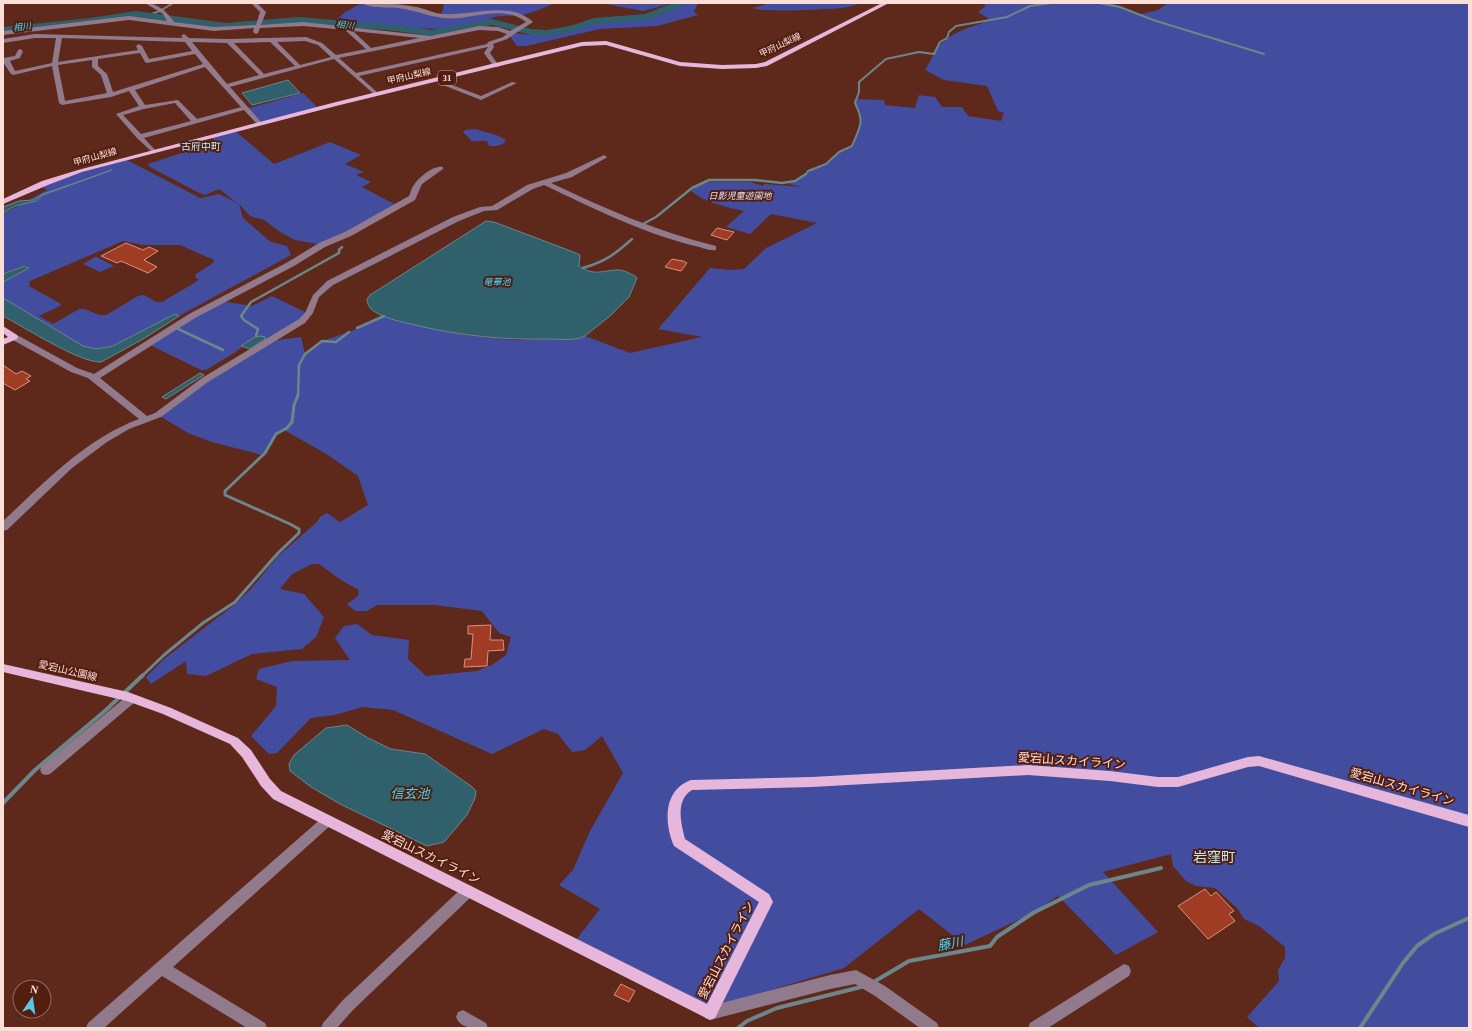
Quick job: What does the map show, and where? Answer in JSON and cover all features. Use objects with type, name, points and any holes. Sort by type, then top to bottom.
[{"type":"main road","name":"甲府山梨線","points":[[3,202],[44,183],[80,171],[376,94],[582,44],[598,42],[616,45],[680,64],[722,67],[756,66],[767,64],[886,3]]},
{"type":"main road","points":[[3,329],[14,336],[3,342]]},
{"type":"main road","name":"愛宕山公園線","points":[[3,668],[125,697]]},
{"type":"main road","name":"愛宕山スカイライン","points":[[125,697],[167,711],[234,741],[242,747],[270,789],[308,812],[468,891],[645,982],[710,1013],[766,902],[764,898],[679,842],[676,833],[675,804],[681,791],[691,785],[812,782],[1028,770],[1110,776],[1158,782],[1178,782],[1248,762],[1259,761],[1469,821]]},
{"type":"street","points":[[148,3],[168,16],[195,52],[259,124]]},
{"type":"street","points":[[252,40],[263,12],[254,3]]},
{"type":"street","points":[[355,75],[490,45],[491,42],[505,38],[530,22],[519,13],[514,12],[493,11],[444,16],[413,8],[365,3]]},
{"type":"street","points":[[3,41],[36,33],[125,18],[214,29],[259,24],[303,24],[435,38],[442,43]]},
{"type":"street","points":[[225,86],[336,57],[479,28],[498,29],[511,33]]},
{"type":"street","points":[[347,29],[370,50]]},
{"type":"street","points":[[3,33],[36,33],[59,37],[186,40],[312,40],[320,44],[336,57],[376,94]]},
{"type":"street","points":[[59,37],[55,64],[62,104],[111,95],[206,65]]},
{"type":"street","points":[[135,38],[147,61],[195,52]]},
{"type":"street","points":[[271,39],[300,67]]},
{"type":"street","points":[[229,40],[263,76]]},
{"type":"street","points":[[490,45],[491,48],[488,53],[496,66]]},
{"type":"street","points":[[447,48],[452,54]]},
{"type":"street","points":[[20,52],[18,57],[4,60],[13,73],[55,64],[141,51]]},
{"type":"street","points":[[95,58],[95,67],[104,74],[111,95]]},
{"type":"street","points":[[439,79],[445,84],[481,98],[514,84]]},
{"type":"street","points":[[131,89],[143,108]]},
{"type":"street","points":[[153,152],[120,114],[176,101],[195,121]]},
{"type":"street","points":[[139,137],[245,108]]},
{"type":"street","points":[[3,527],[76,460],[104,440],[145,419],[158,415],[205,380],[302,321],[309,314],[314,298],[330,283],[456,220],[483,209],[494,208],[530,187],[569,175],[604,158]]},
{"type":"street","points":[[94,378],[192,316],[291,264],[322,245],[348,234],[412,198],[416,189],[424,179],[441,168]]},
{"type":"street","points":[[545,183],[596,208],[639,226],[713,248]]},
{"type":"street","points":[[14,336],[74,370],[94,378],[114,396],[145,419]]},
{"type":"street","points":[[46,770],[125,697]]},
{"type":"street","points":[[93,1028],[327,821]]},
{"type":"street","points":[[328,1028],[348,1005],[468,891]]},
{"type":"street","points":[[162,968],[260,1028]]},
{"type":"street","points":[[1035,1028],[1124,971]]},
{"type":"street","points":[[710,1013],[830,982],[856,977],[878,990],[932,1028]]},
{"type":"street","points":[[463,1017],[481,1028]]},
{"type":"green space","points":[[362,3],[402,3],[398,7],[440,15],[443,10],[444,3],[554,3],[539,10],[522,15],[498,16],[485,22],[439,29],[404,28],[339,21],[337,19],[345,12]]},
{"type":"green space","points":[[601,3],[673,3],[643,11]]},
{"type":"green space","points":[[688,3],[698,3],[694,12],[698,15],[657,26],[600,29],[526,46],[517,46],[509,35],[511,33],[532,35],[559,32],[590,24],[649,19]]},
{"type":"green space","points":[[769,3],[861,3],[850,7],[824,9],[768,10],[753,8]]},
{"type":"green space","name":"日影児童遊園地","points":[[982,3],[1111,3],[1141,14],[1158,10],[1168,3],[1469,3],[1469,1028],[1259,1028],[1247,1017],[1279,981],[1278,970],[1285,958],[1285,947],[1259,926],[1244,919],[1238,909],[1215,888],[1196,886],[1186,881],[1173,866],[1171,854],[1103,872],[1158,932],[1116,955],[1058,896],[1033,913],[965,945],[919,909],[844,968],[711,1008],[576,940],[600,909],[559,885],[573,870],[590,831],[623,773],[602,736],[585,750],[572,752],[558,734],[544,729],[492,754],[393,710],[362,707],[335,715],[311,718],[277,753],[269,754],[251,736],[276,706],[277,687],[256,679],[259,669],[292,661],[350,660],[335,638],[344,626],[357,624],[372,635],[409,640],[408,659],[426,676],[477,671],[492,665],[506,655],[511,637],[499,633],[482,611],[435,605],[377,605],[367,611],[355,611],[347,604],[358,596],[359,590],[341,580],[319,564],[312,564],[292,574],[280,589],[304,594],[324,617],[316,637],[302,649],[252,654],[206,676],[187,674],[186,661],[151,684],[146,677],[164,659],[234,605],[250,590],[278,556],[317,522],[320,517],[327,513],[340,522],[368,505],[358,476],[328,455],[284,430],[276,434],[262,455],[212,442],[188,433],[158,415],[268,341],[255,337],[234,353],[206,370],[201,370],[148,344],[221,301],[252,306],[272,296],[309,314],[270,341],[301,337],[305,354],[322,341],[349,332],[384,316],[434,329],[465,335],[516,340],[580,338],[585,336],[630,353],[702,337],[658,329],[710,268],[730,270],[744,269],[766,248],[817,223],[771,214],[750,234],[726,227],[744,211],[710,202],[691,191],[708,182],[750,182],[763,186],[764,184],[802,187],[789,184],[803,177],[808,171],[826,164],[839,152],[852,146],[861,124],[861,115],[854,99],[884,100],[885,105],[915,108],[919,95],[935,97],[942,107],[962,107],[968,116],[1001,121],[1004,113],[998,111],[987,86],[944,80],[925,70],[939,46],[945,40],[968,28],[991,20],[978,12],[986,6]]},
{"type":"green space","points":[[303,93],[318,108],[259,123],[246,109]]},
{"type":"green space","points":[[475,129],[496,135],[506,140],[499,146],[489,146],[487,141],[471,141],[463,132],[465,130]]},
{"type":"green space","points":[[234,130],[274,164],[330,142],[361,155],[345,164],[364,172],[356,175],[371,182],[362,187],[398,206],[322,245],[295,240],[280,232],[264,220],[250,216],[241,206],[219,189],[205,195],[150,167],[148,164],[215,142],[211,136]]},
{"type":"green space","points":[[127,160],[200,198],[219,194],[239,204],[243,218],[271,242],[287,246],[291,255],[179,316],[167,318],[113,346],[96,349],[83,346],[3,298],[3,282],[29,268],[26,265],[3,274],[3,214],[47,190],[43,187],[78,173]],"holes":[[[123,241],[144,245],[180,245],[214,260],[213,263],[196,274],[195,278],[199,279],[196,282],[162,302],[156,302],[144,295],[138,296],[106,315],[99,315],[85,309],[79,309],[53,324],[39,316],[60,306],[61,304],[29,286],[30,281]]]},
{"type":"green space","points":[[95,257],[114,266],[100,272],[83,264]]},
{"type":"water","points":[[288,80],[300,93],[252,105],[242,93]]},
{"type":"water","points":[[112,170],[43,195],[36,201],[15,206],[3,213],[3,207],[19,201],[33,200],[43,194]]},
{"type":"water","name":"竜華池","points":[[486,221],[494,222],[576,253],[580,255],[579,266],[589,271],[597,272],[621,270],[635,276],[637,278],[629,297],[610,316],[585,336],[577,339],[517,339],[466,335],[395,320],[373,311],[370,308],[367,299],[370,295]]},
{"type":"water","points":[[25,266],[29,268],[3,282],[3,274]]},
{"type":"water","points":[[3,298],[83,346],[96,349],[113,346],[175,314],[179,316],[143,339],[101,362],[92,361],[66,351],[3,316]]},
{"type":"water","points":[[255,337],[265,337],[265,339],[250,349],[241,346]]},
{"type":"water","points":[[200,373],[204,375],[166,399],[162,397]]},
{"type":"water","name":"信玄池","points":[[347,725],[368,738],[391,749],[425,754],[476,791],[475,798],[467,815],[444,842],[427,846],[340,804],[311,787],[290,771],[289,764],[294,755],[326,728]]},
{"type":"building","points":[[717,228],[734,232],[727,240],[711,235]]},
{"type":"building","points":[[126,243],[143,250],[149,247],[158,251],[144,260],[157,267],[148,273],[121,261],[117,263],[101,256]]},
{"type":"building","points":[[672,259],[687,263],[681,271],[665,267]]},
{"type":"building","points":[[3,365],[16,374],[22,371],[31,376],[26,379],[30,381],[15,390],[3,383]]},
{"type":"building","points":[[491,625],[490,640],[503,640],[504,650],[488,651],[487,666],[464,667],[465,659],[471,659],[473,634],[468,634],[468,626]]},
{"type":"building","points":[[1205,889],[1211,896],[1216,892],[1234,911],[1229,914],[1235,921],[1208,939],[1178,906]]},
{"type":"building","points":[[621,984],[635,991],[629,1002],[614,995]]},
{"type":"waterway","points":[[146,16],[160,11],[173,3]]},
{"type":"waterway","name":"相川","points":[[3,30],[90,21],[136,14],[226,26],[299,20],[396,28],[431,33],[492,22],[531,32],[546,33],[572,29],[594,21],[647,17],[681,3]]},
{"type":"waterway","points":[[806,174],[808,171],[826,164],[839,152],[852,146],[861,120],[855,103],[859,92],[859,82],[886,59],[919,52],[934,54],[940,42],[947,38],[949,32],[956,26],[1007,17],[1030,6],[1051,3]]},
{"type":"waterway","points":[[1099,3],[1120,7],[1153,20],[1264,54]]},
{"type":"waterway","points":[[643,224],[656,217],[692,188],[709,180],[755,180],[782,183],[795,181],[806,174]]},
{"type":"waterway","points":[[583,268],[598,263],[609,257],[632,239]]},
{"type":"waterway","points":[[256,336],[258,329],[244,320],[241,316],[251,302],[339,253],[339,250],[342,247]]},
{"type":"waterway","points":[[357,328],[384,316]]},
{"type":"waterway","points":[[176,328],[223,350]]},
{"type":"waterway","points":[[298,396],[299,365],[305,354],[322,341],[336,342],[349,332]]},
{"type":"waterway","points":[[142,676],[164,655],[203,623],[235,602],[278,553],[299,533],[299,529],[290,524],[225,495],[225,491],[265,453],[276,434],[287,428],[292,422],[294,405],[298,395]]},
{"type":"waterway","points":[[3,803],[35,770],[106,710],[143,675]]},
{"type":"waterway","name":"藤川","points":[[872,983],[909,961],[990,946],[997,937],[1033,913],[1089,885],[1161,868]]},
{"type":"waterway","points":[[1360,1028],[1403,963],[1417,946],[1434,934],[1469,918]]},
{"type":"waterway","name":"藤川","points":[[738,1028],[747,1021],[777,1008],[865,986]]},
{"type":"district","name":"古府中町","points":[[201,146]]},
{"type":"district","name":"岩窪町","points":[[1214,857]]}]
